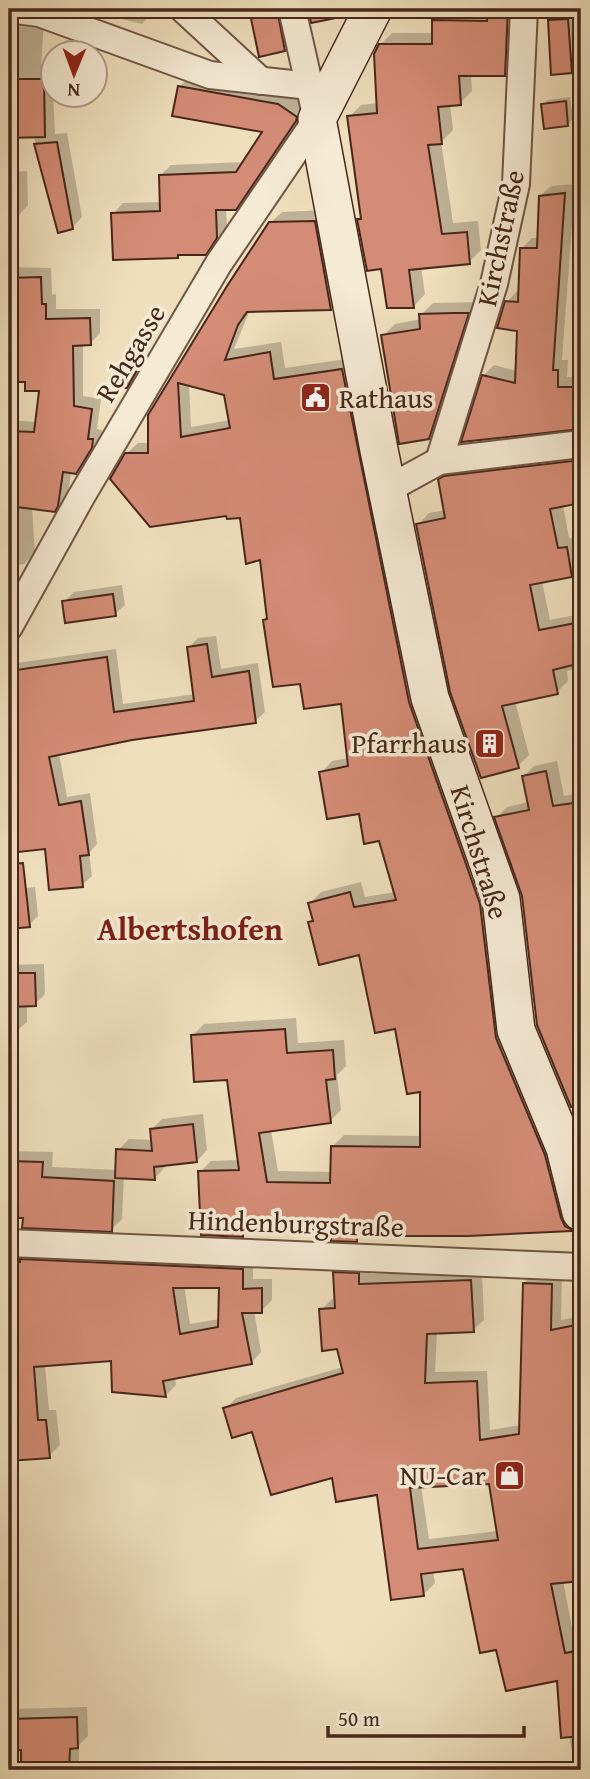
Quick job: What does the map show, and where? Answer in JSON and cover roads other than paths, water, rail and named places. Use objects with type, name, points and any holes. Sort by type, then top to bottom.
[{"type":"street","points":[[9,9],[39,13],[210,75],[261,81],[313,102]]},
{"type":"street","points":[[183,9],[261,81]]},
{"type":"street","points":[[292,9],[313,102]]},
{"type":"street","points":[[313,102],[373,9]]},
{"type":"street","name":"Kirchstraße","points":[[439,461],[494,284],[516,184],[524,9]]},
{"type":"street","name":"Kirchstraße","points":[[313,102],[430,698],[501,899],[516,1030],[565,1148],[581,1212]]},
{"type":"street","name":"Rehgasse","points":[[9,627],[81,497],[313,102]]},
{"type":"street","points":[[388,489],[439,461],[581,444]]},
{"type":"street","name":"Hindenburgstraße","points":[[9,1243],[581,1267]]},
{"type":"place","name":"Rathaus","points":[[316,398]]},
{"type":"place","name":"Pfarrhaus","points":[[490,743]]},
{"type":"place","name":"NU-Car","points":[[509,1475]]},
{"type":"district","name":"Albertshofen","points":[[190,929]]}]
